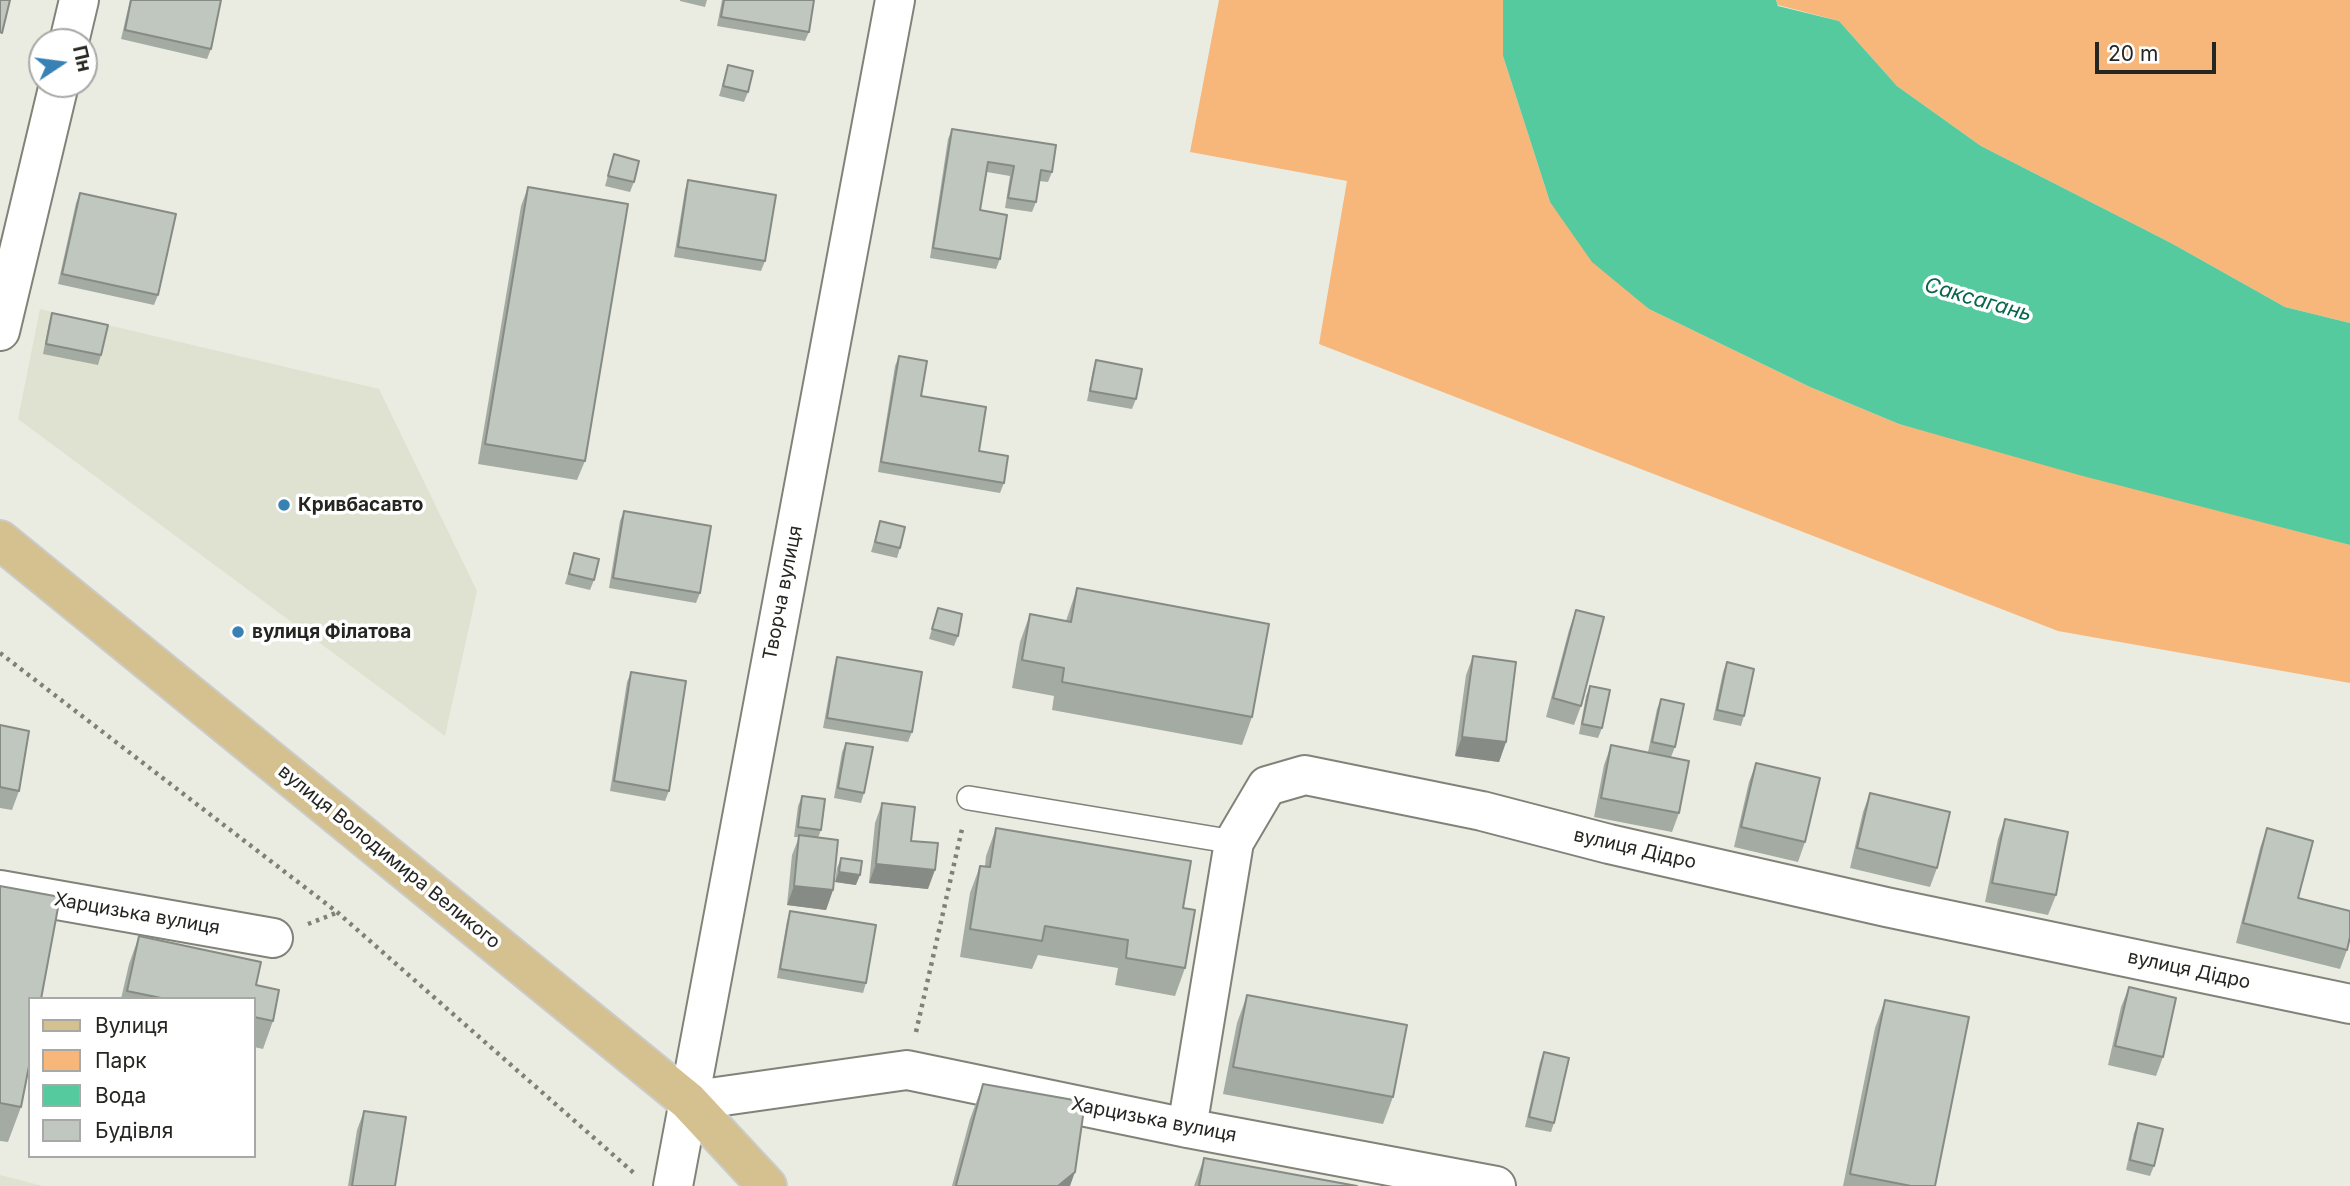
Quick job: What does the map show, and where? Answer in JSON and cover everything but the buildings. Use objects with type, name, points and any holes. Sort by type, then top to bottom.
[{"type":"main road","name":"вулиця Володимира Великого","points":[[0,540],[688,1101],[767,1186]]},
{"type":"street","points":[[72,28],[79,0]]},
{"type":"street","name":"Творча вулиця","points":[[656,1181],[688,1101],[895,0]]},
{"type":"street","points":[[0,331],[56,98]]},
{"type":"street","name":"вулиця Дідро","points":[[1187,1128],[1234,842],[1267,786],[1305,775],[1482,811],[1609,844],[1886,907],[2350,1004]]},
{"type":"street","name":"Харцизька вулиця","points":[[0,890],[274,937]]},
{"type":"street","name":"Харцизька вулиця","points":[[688,1101],[907,1070],[1433,1179],[1496,1186]]},
{"type":"lane","points":[[969,798],[1234,842]]},
{"type":"path","points":[[0,653],[337,912],[656,1181]]},
{"type":"path","points":[[907,1070],[969,798]]},
{"type":"shaded area","name":"Кривбасавто","points":[[40,309],[379,389],[477,591],[445,736],[18,419]]},
{"type":"shaded area","points":[[0,1175],[43,1186],[0,1186]]},
{"type":"green space","points":[[1219,0],[1503,0],[1503,56],[1550,202],[1649,309],[1810,387],[1899,424],[2350,545],[2350,683],[2058,631],[1319,344],[1347,181],[1190,152]]},
{"type":"green space","points":[[1776,0],[2350,0],[2350,323],[2285,307],[2171,243],[1981,146],[1897,86],[1839,21],[1778,5]]},
{"type":"water","name":"Саксагань","points":[[1503,0],[1776,0],[1778,6],[1839,21],[1897,86],[1981,146],[2171,243],[2285,307],[2350,323],[2350,545],[2079,475],[1899,424],[1810,387],[1649,309],[1592,262],[1550,202],[1503,56]]},
{"type":"place","name":"Кривбасавто","points":[[284,505]]},
{"type":"place","name":"вулиця Філатова","points":[[238,632]]}]
